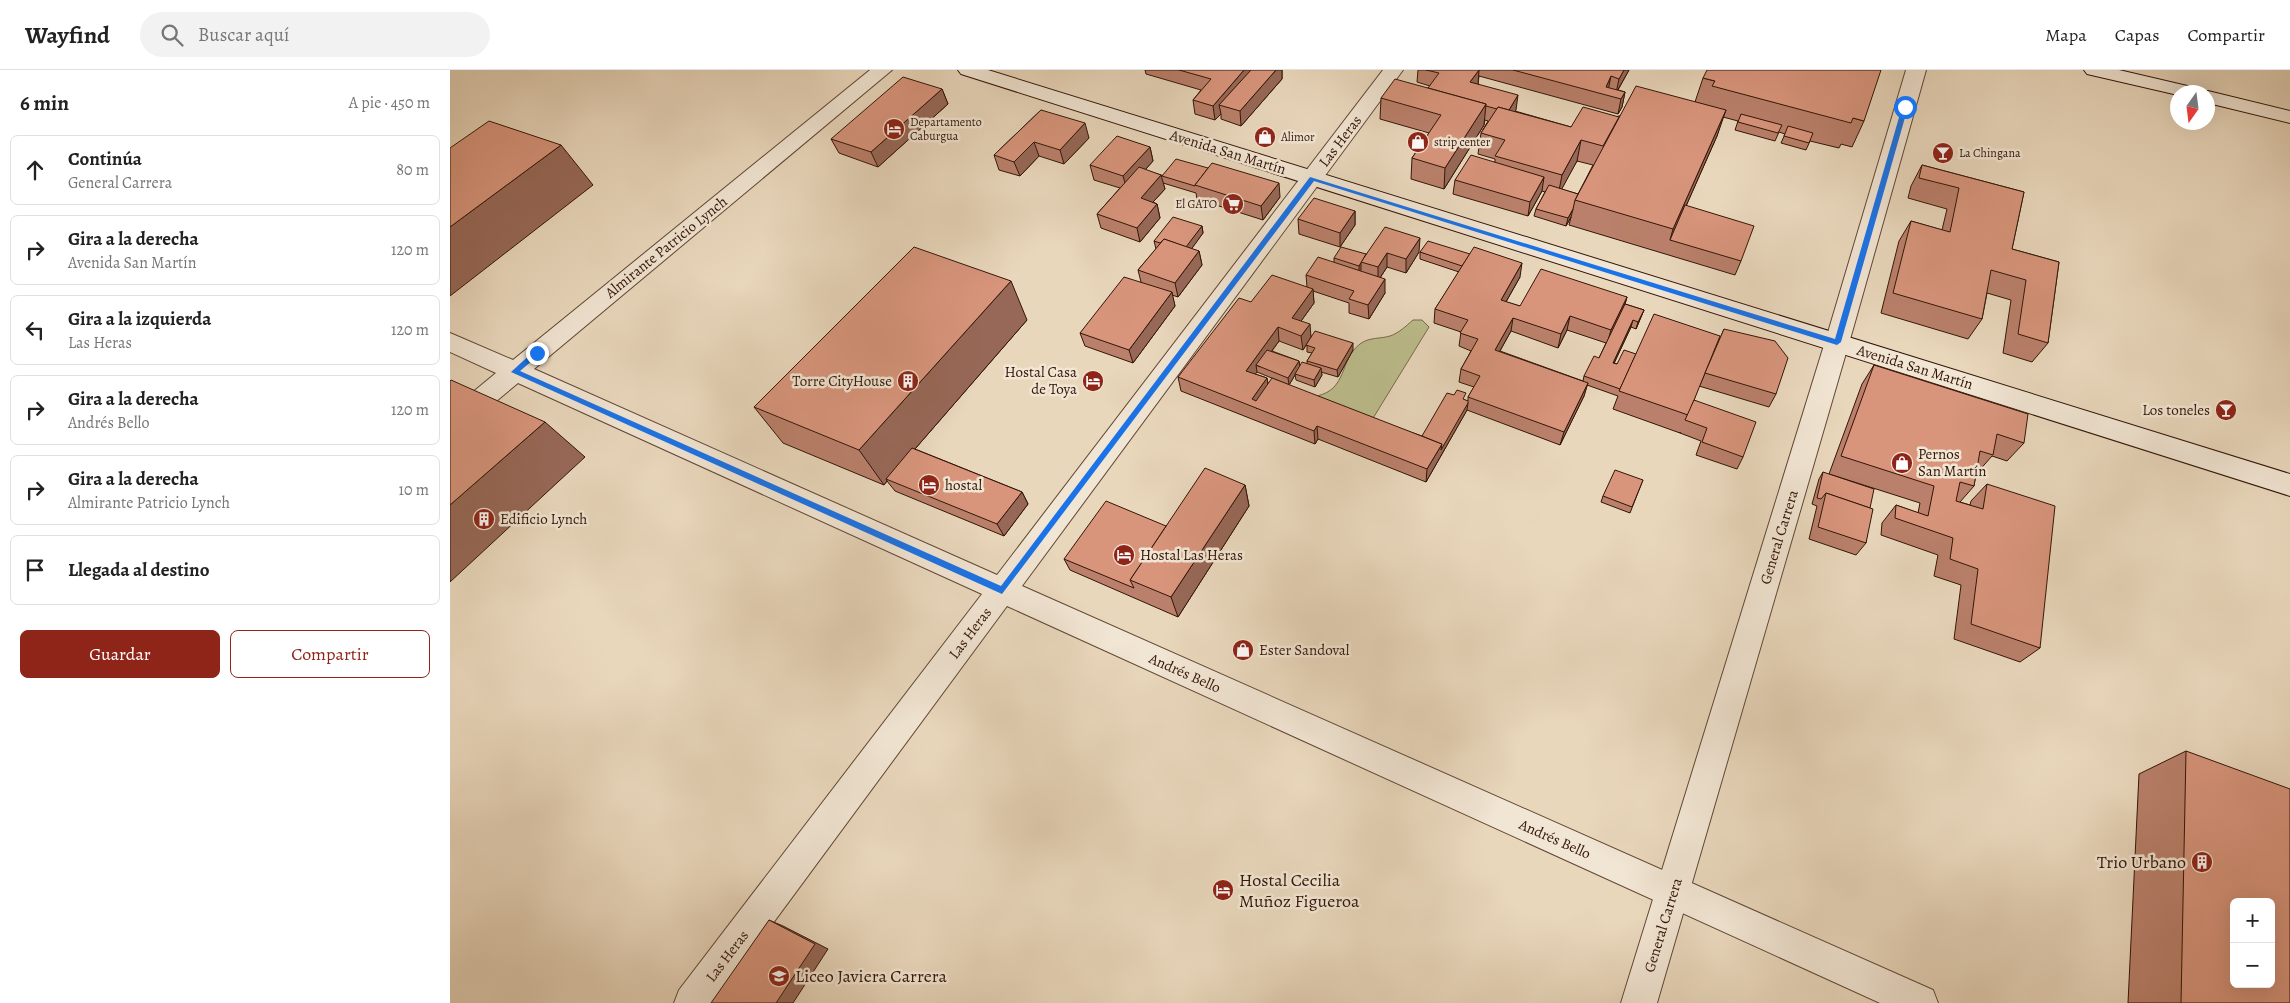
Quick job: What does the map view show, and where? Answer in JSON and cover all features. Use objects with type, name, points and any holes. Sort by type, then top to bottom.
[{"type":"street","name":"Almirante Patricio Lynch","points":[[450,425],[882,70]]},
{"type":"street","name":"Avenida San Martín","points":[[968,70],[2290,485]]},
{"type":"street","name":"Las Heras","points":[[692,1003],[1393,70]]},
{"type":"street","name":"General Carrera","points":[[1640,1003],[1916,70]]},
{"type":"street","points":[[2094,70],[2170,88]]},
{"type":"street","points":[[2215,99],[2290,117]]},
{"type":"street","name":"Andrés Bello","points":[[450,342],[1920,1003]]},
{"type":"green space","points":[[1413,320],[1422,320],[1429,327],[1367,428],[1317,396],[1327,392],[1339,381],[1349,358],[1360,344],[1367,340],[1393,335]]},
{"type":"building","points":[[1179,70],[1244,70],[1213,106],[1193,100],[1211,79]]},
{"type":"building","points":[[1251,70],[1276,70],[1240,111],[1219,105]]},
{"type":"building","points":[[1426,70],[1479,70],[1470,82],[1518,95],[1509,110],[1498,107],[1497,109],[1486,106],[1486,104],[1428,88],[1439,73]]},
{"type":"building","points":[[1513,70],[1624,70],[1619,79],[1611,76],[1606,87],[1625,92],[1621,99]]},
{"type":"building","points":[[1707,70],[1881,70],[1864,121],[1853,118],[1851,123],[1712,86],[1715,81],[1703,78]]},
{"type":"building","points":[[903,77],[942,89],[871,152],[831,139]]},
{"type":"building","points":[[1395,79],[1486,104],[1445,168],[1412,158],[1441,115],[1381,98]]},
{"type":"building","points":[[1636,86],[1726,110],[1673,229],[1575,200]]},
{"type":"building","points":[[1498,107],[1571,127],[1583,107],[1619,117],[1603,146],[1581,140],[1562,175],[1495,156],[1505,140],[1481,133]]},
{"type":"building","points":[[1041,110],[1085,123],[1060,150],[1034,142],[1014,162],[994,155]]},
{"type":"building","points":[[1741,114],[1782,125],[1778,133],[1738,122]]},
{"type":"building","points":[[489,121],[561,145],[450,227],[450,148]]},
{"type":"building","points":[[1788,126],[1813,133],[1809,143],[1784,136]]},
{"type":"building","points":[[1117,136],[1150,147],[1123,176],[1090,165]]},
{"type":"building","points":[[1471,155],[1544,177],[1530,202],[1455,180]]},
{"type":"building","points":[[1176,159],[1208,168],[1195,186],[1162,176]]},
{"type":"building","points":[[1212,163],[1279,183],[1261,206],[1195,185]]},
{"type":"building","points":[[1922,165],[2024,192],[2012,249],[2059,262],[2048,343],[2018,334],[2026,280],[1991,270],[1982,319],[1893,293],[1911,221],[1950,232],[1959,188],[1919,178]]},
{"type":"building","points":[[1139,167],[1161,175],[1141,198],[1157,204],[1137,228],[1097,214]]},
{"type":"building","points":[[1549,185],[1578,194],[1568,218],[1536,209]]},
{"type":"building","points":[[1314,198],[1355,211],[1340,233],[1298,219]]},
{"type":"building","points":[[1685,205],[1754,226],[1741,261],[1670,240]]},
{"type":"building","points":[[1173,217],[1202,226],[1186,247],[1164,239],[1160,243],[1154,241]]},
{"type":"building","points":[[1385,227],[1420,238],[1406,259],[1387,253],[1378,267],[1361,262]]},
{"type":"building","points":[[1164,239],[1199,251],[1175,283],[1138,270]]},
{"type":"building","points":[[1428,241],[1470,254],[1462,266],[1420,252]]},
{"type":"building","points":[[914,247],[1011,281],[859,450],[754,407]]},
{"type":"building","points":[[1341,247],[1366,254],[1359,266],[1334,258]]},
{"type":"building","points":[[1474,247],[1522,263],[1501,300],[1520,306],[1541,269],[1627,297],[1611,330],[1570,316],[1561,334],[1513,318],[1495,350],[1588,383],[1564,432],[1468,397],[1480,376],[1461,369],[1478,339],[1460,333],[1468,320],[1435,309]]},
{"type":"building","points":[[1318,257],[1385,279],[1368,305],[1349,299],[1354,291],[1306,275]]},
{"type":"building","points":[[1272,275],[1313,289],[1292,318],[1310,324],[1301,336],[1278,327],[1246,371],[1267,378],[1252,399],[1256,401],[1272,378],[1442,444],[1427,469],[1317,426],[1314,431],[1178,377],[1239,298],[1251,302]]},
{"type":"building","points":[[1124,277],[1172,292],[1129,350],[1080,333]]},
{"type":"building","points":[[1625,304],[1644,310],[1638,322],[1633,320],[1613,363],[1617,364],[1624,350],[1636,354],[1620,389],[1584,376],[1594,356],[1599,358]]},
{"type":"building","points":[[1654,314],[1720,336],[1688,415],[1619,391]]},
{"type":"building","points":[[1724,329],[1775,341],[1788,358],[1776,394],[1705,373]]},
{"type":"building","points":[[1315,331],[1353,343],[1337,370],[1307,361],[1315,348],[1306,345]]},
{"type":"building","points":[[1267,350],[1299,361],[1288,378],[1256,365]]},
{"type":"building","points":[[1302,362],[1321,368],[1314,380],[1295,374]]},
{"type":"building","points":[[1874,365],[2028,414],[2024,443],[1997,434],[1993,455],[1980,451],[1974,486],[1960,482],[1956,501],[1983,509],[1987,484],[2055,506],[2040,648],[1971,624],[1978,569],[1950,559],[1953,538],[1895,518],[1896,505],[1928,516],[1934,486],[1841,456]]},
{"type":"building","points":[[450,381],[545,422],[450,505]]},
{"type":"building","points":[[1457,390],[1466,393],[1463,399],[1468,401],[1468,403],[1441,450],[1442,444],[1422,436],[1447,393],[1454,395]]},
{"type":"building","points":[[1694,400],[1756,422],[1743,457],[1702,442],[1707,428],[1685,420]]},
{"type":"building","points":[[912,448],[1022,492],[997,524],[886,479]]},
{"type":"building","points":[[1205,468],[1245,485],[1171,597],[1130,580]]},
{"type":"building","points":[[1615,470],[1643,480],[1632,507],[1603,496]]},
{"type":"building","points":[[1823,472],[1874,489],[1870,508],[1826,493],[1821,499],[1817,498]]},
{"type":"building","points":[[1826,493],[1873,509],[1866,543],[1818,527]]},
{"type":"building","name":"Hostal Las Heras","points":[[1106,501],[1166,526],[1130,580],[1134,588],[1064,559]]},
{"type":"building","points":[[2186,751],[2290,789],[2290,1003],[2181,1003]]},
{"type":"building","name":"Liceo Javiera Carrera","points":[[769,920],[815,944],[776,1003],[711,1003]]},
{"type":"place","name":"Departamento Caburgua","points":[[894,129]]},
{"type":"place","name":"Alimor","points":[[1265,137]]},
{"type":"place","name":"strip center","points":[[1418,142]]},
{"type":"place","name":"La Chingana","points":[[1943,153]]},
{"type":"place","name":"El GATO","points":[[1233,204]]},
{"type":"place","name":"Torre CityHouse","points":[[908,381]]},
{"type":"place","name":"Hostal Casa de Toya","points":[[1093,381]]},
{"type":"place","name":"Los toneles","points":[[2226,410]]},
{"type":"place","name":"Pernos San Martín","points":[[1902,463]]},
{"type":"place","name":"hostal","points":[[929,485]]},
{"type":"place","name":"Edificio Lynch","points":[[484,519]]},
{"type":"place","name":"Hostal Las Heras","points":[[1124,555]]},
{"type":"place","name":"Ester Sandoval","points":[[1243,650]]},
{"type":"place","name":"Trio Urbano","points":[[2202,862]]},
{"type":"place","name":"Hostal Cecilia Muñoz Figueroa","points":[[1223,890]]},
{"type":"place","name":"Liceo Javiera Carrera","points":[[779,976]]},
{"type":"route","points":[[537,353],[515,372],[1002,591],[1312,178],[1837,342],[1905,107]]}]
